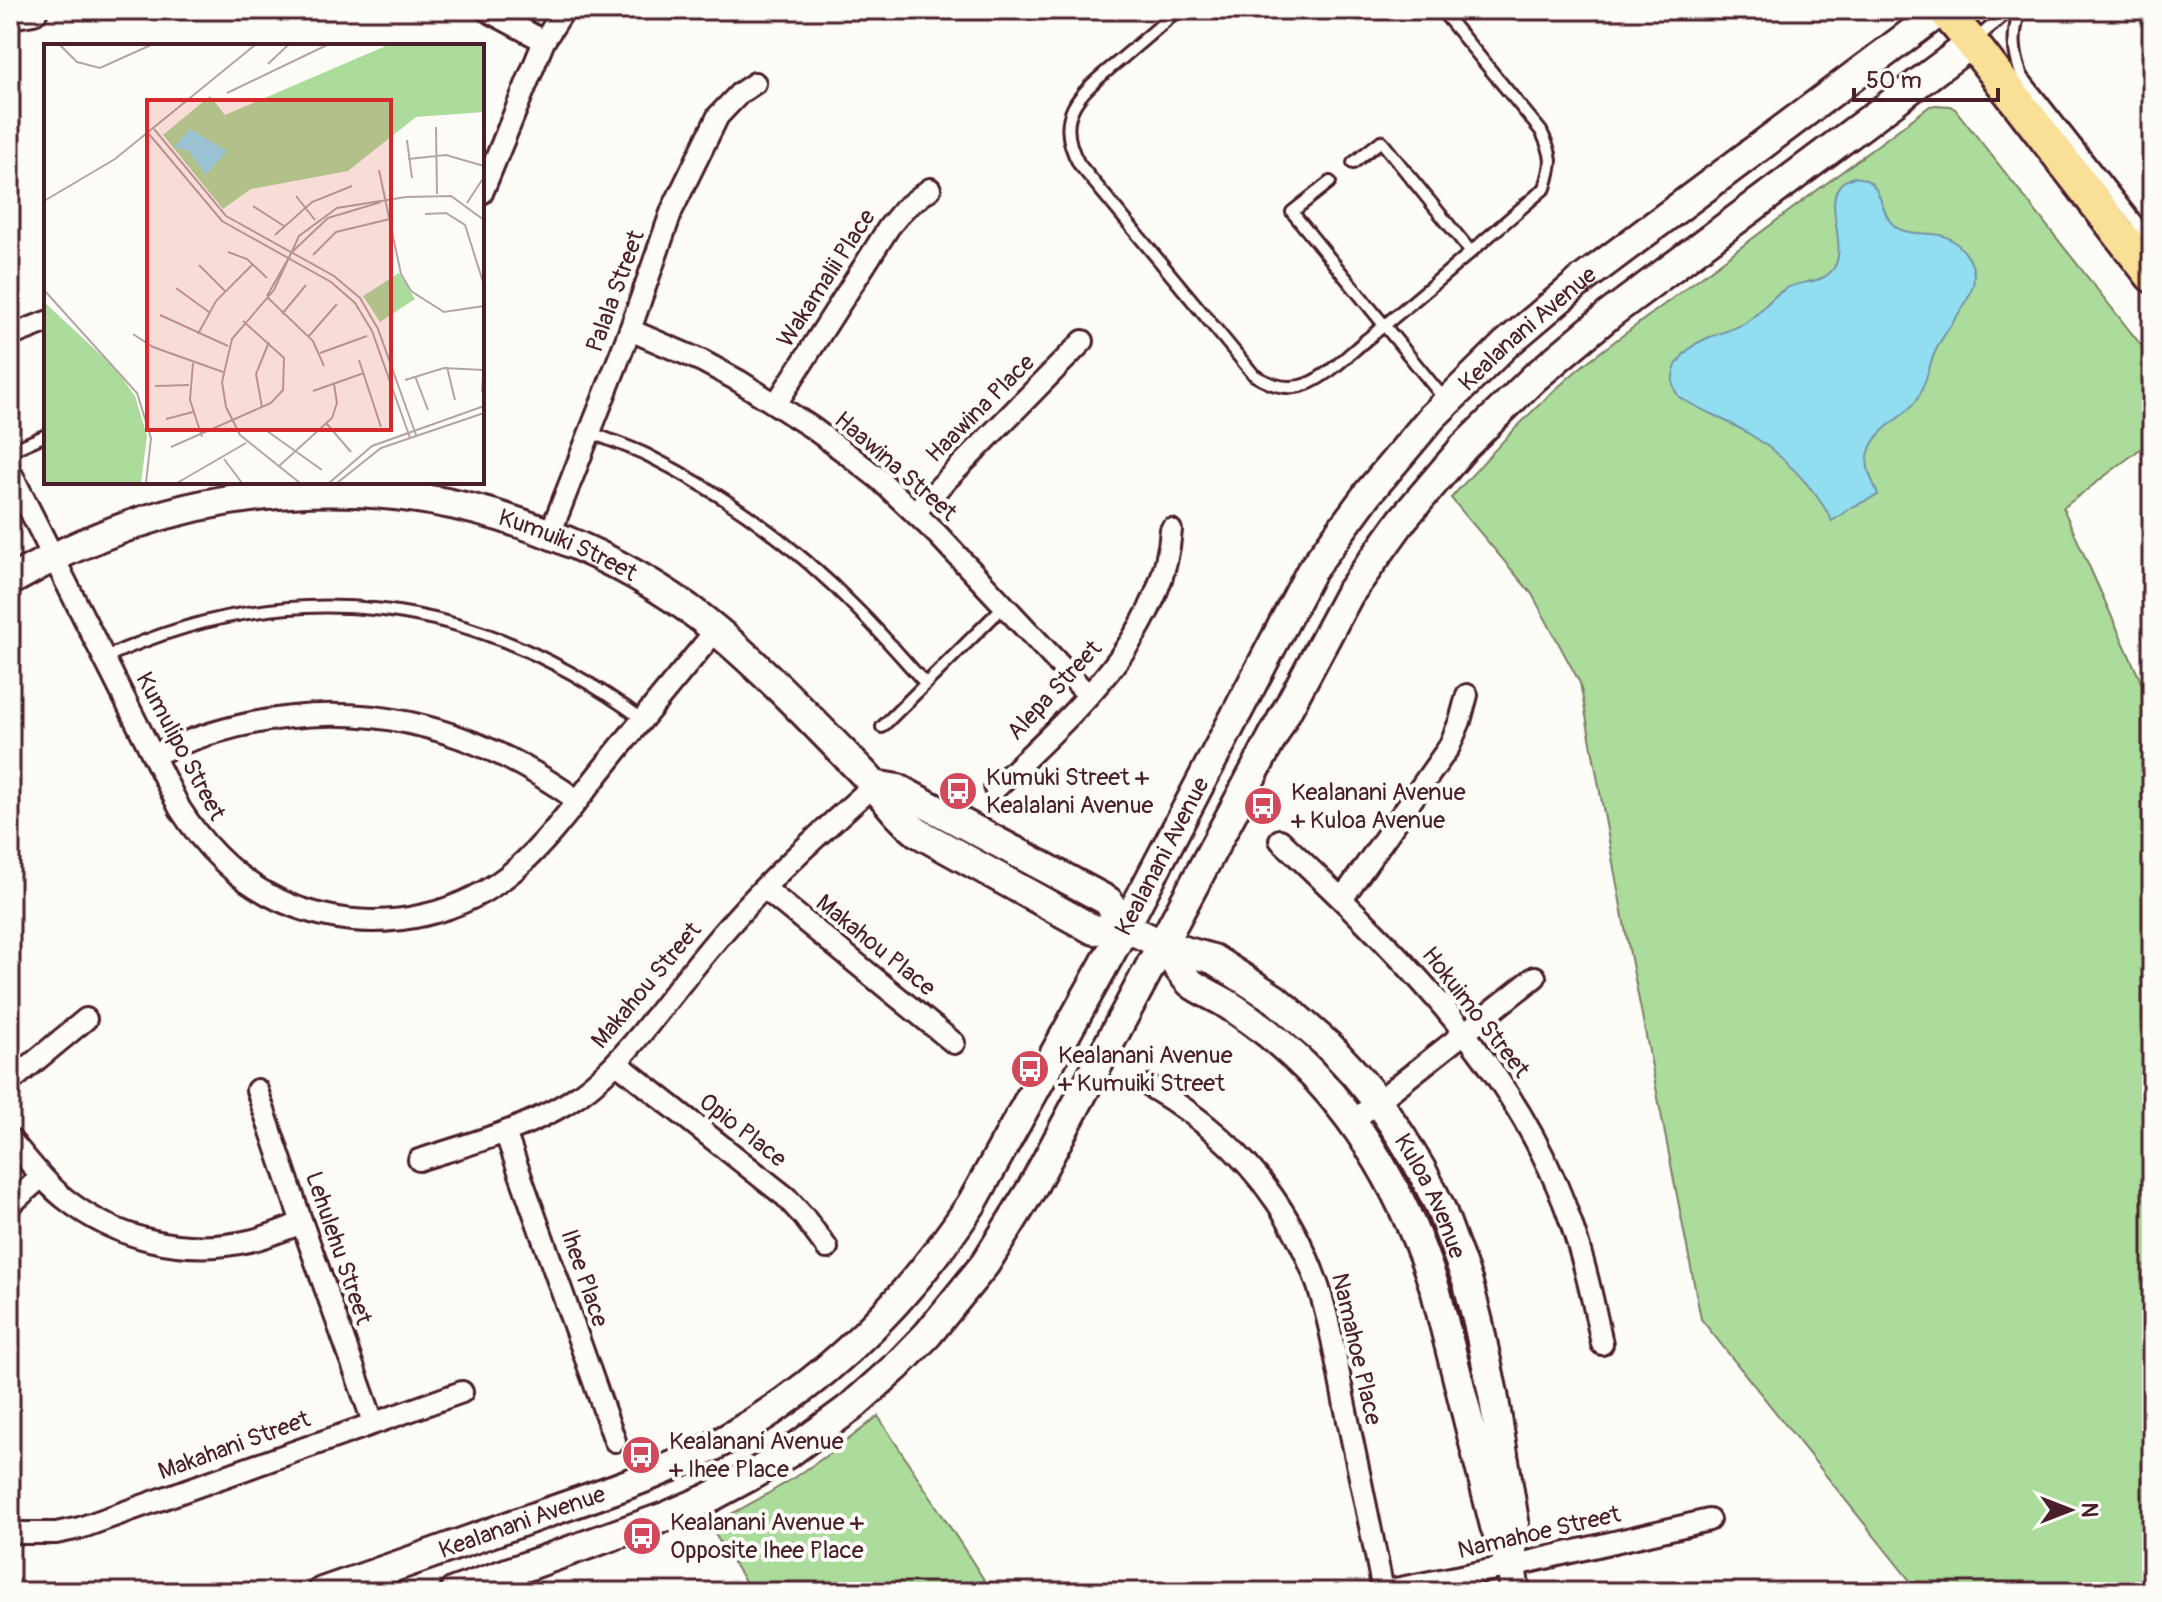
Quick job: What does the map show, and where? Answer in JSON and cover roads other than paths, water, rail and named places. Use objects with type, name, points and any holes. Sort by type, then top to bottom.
[{"type":"main road","points":[[1943,10],[1972,43],[2152,276]]},
{"type":"street","points":[[10,14],[33,10]]},
{"type":"street","points":[[486,10],[544,41]]},
{"type":"street","points":[[484,188],[544,41],[564,10]]},
{"type":"street","name":"Kealanani Avenue","points":[[322,1592],[608,1492],[676,1464],[729,1438],[766,1415],[803,1389],[867,1335],[949,1238],[993,1167],[1125,927],[1311,571],[1369,492],[1468,380],[1583,279],[1943,10]]},
{"type":"street","name":"Kealanani Avenue","points":[[454,1592],[665,1517],[709,1498],[790,1452],[829,1424],[897,1366],[957,1300],[1009,1226],[1163,945],[1349,594],[1403,519],[1454,459],[1534,378],[1600,322],[1972,43]]},
{"type":"street","name":"Palala Street","points":[[550,534],[630,330],[672,210],[711,127],[726,106],[755,83]]},
{"type":"street","name":"Wakamalii Place","points":[[776,404],[889,227],[904,209],[930,189]]},
{"type":"street","points":[[10,336],[44,323]]},
{"type":"street","name":"Haawina Street","points":[[630,330],[702,361],[776,404],[846,453],[915,512],[1088,695]]},
{"type":"street","name":"Haawina Place","points":[[915,512],[1083,341]]},
{"type":"street","name":"Kumulipo Street","points":[[10,471],[193,830],[236,874],[266,894],[311,913],[359,921],[431,914],[475,896],[515,870],[533,853],[716,630]]},
{"type":"street","name":"Kumuiki Street","points":[[10,581],[113,531],[151,518],[231,499],[384,488],[481,511],[550,534],[599,555],[636,575],[716,630],[795,703],[874,785],[898,816],[917,832],[1094,930],[1125,927]]},
{"type":"street","name":"Alepa Street","points":[[995,789],[1112,669],[1133,638],[1162,580],[1171,530]]},
{"type":"street","points":[[1342,899],[1449,747],[1467,695]]},
{"type":"street","points":[[153,755],[212,732],[259,721],[306,715],[369,716],[432,728],[493,750],[523,764],[577,800]]},
{"type":"street","name":"Makahou Street","points":[[419,1160],[505,1132],[547,1114],[587,1088],[638,1040],[733,920],[793,859],[874,785]]},
{"type":"street","name":"Hokuimo Street","points":[[1280,840],[1423,983],[1499,1079],[1520,1112],[1557,1186],[1573,1227],[1586,1268],[1602,1344]]},
{"type":"street","name":"Makahou Place","points":[[764,888],[954,1043]]},
{"type":"street","name":"Kuloa Avenue","points":[[1125,927],[1163,945],[1213,959],[1275,999],[1330,1047],[1378,1102],[1422,1171],[1440,1207],[1468,1283],[1490,1382],[1514,1521],[1513,1579]]},
{"type":"street","name":"Kuloa Avenue","points":[[1163,945],[1191,983],[1228,1004],[1308,1069],[1353,1121],[1394,1186],[1425,1256],[1436,1292],[1495,1526],[1513,1579]]},
{"type":"street","points":[[1353,1121],[1535,977]]},
{"type":"street","points":[[10,1082],[86,1019]]},
{"type":"street","name":"Opio Place","points":[[617,1063],[786,1197],[827,1248]]},
{"type":"street","name":"Namahoe Place","points":[[1149,1086],[1201,1120],[1246,1162],[1284,1212],[1304,1249],[1327,1317],[1382,1592]]},
{"type":"street","name":"Lehulehu Street","points":[[257,1090],[373,1422]]},
{"type":"street","name":"Ihee Place","points":[[505,1132],[615,1441]]},
{"type":"street","points":[[10,1139],[62,1197],[83,1212],[128,1234],[152,1241],[177,1245],[226,1245],[251,1241],[302,1223]]},
{"type":"street","points":[[10,1205],[41,1177]]},
{"type":"street","name":"Makahani Street","points":[[22,1533],[56,1533],[80,1528],[462,1392]]},
{"type":"street","name":"Namahoe Street","points":[[1382,1592],[1513,1579],[1709,1520]]},
{"type":"lane","points":[[1178,10],[1081,94],[1070,114],[1070,147],[1079,164],[1254,375],[1266,383],[1285,387],[1304,385],[1320,377],[1545,188],[1551,167],[1551,151],[1541,131],[1441,10]]},
{"type":"lane","points":[[1972,43],[2010,10]]},
{"type":"lane","points":[[2020,10],[2013,40],[2015,59],[2022,76],[2136,221],[2152,258]]},
{"type":"lane","points":[[1353,163],[1381,141],[1471,252]]},
{"type":"lane","points":[[1330,182],[1292,212],[1447,403]]},
{"type":"lane","points":[[590,432],[645,454],[734,507],[767,531],[859,611],[925,683]]},
{"type":"lane","points":[[10,451],[44,436]]},
{"type":"lane","points":[[104,658],[176,629],[251,611],[327,606],[378,609],[440,620],[512,643],[580,677],[642,719]]},
{"type":"lane","points":[[882,727],[1004,606]]},
{"type":"water","points":[[1854,177],[1872,184],[1887,216],[1899,229],[1951,239],[1969,258],[1974,272],[1968,298],[1936,350],[1916,401],[1884,429],[1870,449],[1868,467],[1878,495],[1832,521],[1816,495],[1783,460],[1746,432],[1679,397],[1673,380],[1677,363],[1697,343],[1745,323],[1787,288],[1822,278],[1833,270],[1838,258],[1836,191],[1843,182]]},
{"type":"place","name":"Kumuki Street + Kealalani Avenue","points":[[958,791]]},
{"type":"place","name":"Kealanani Avenue + Kuloa Avenue","points":[[1263,806]]},
{"type":"place","name":"Kealanani Avenue + Kumuiki Street","points":[[1030,1069]]},
{"type":"place","name":"Kealanani Avenue + Ihee Place","points":[[641,1455]]},
{"type":"place","name":"Kealanani Avenue + Opposite Ihee Place","points":[[642,1536]]}]
